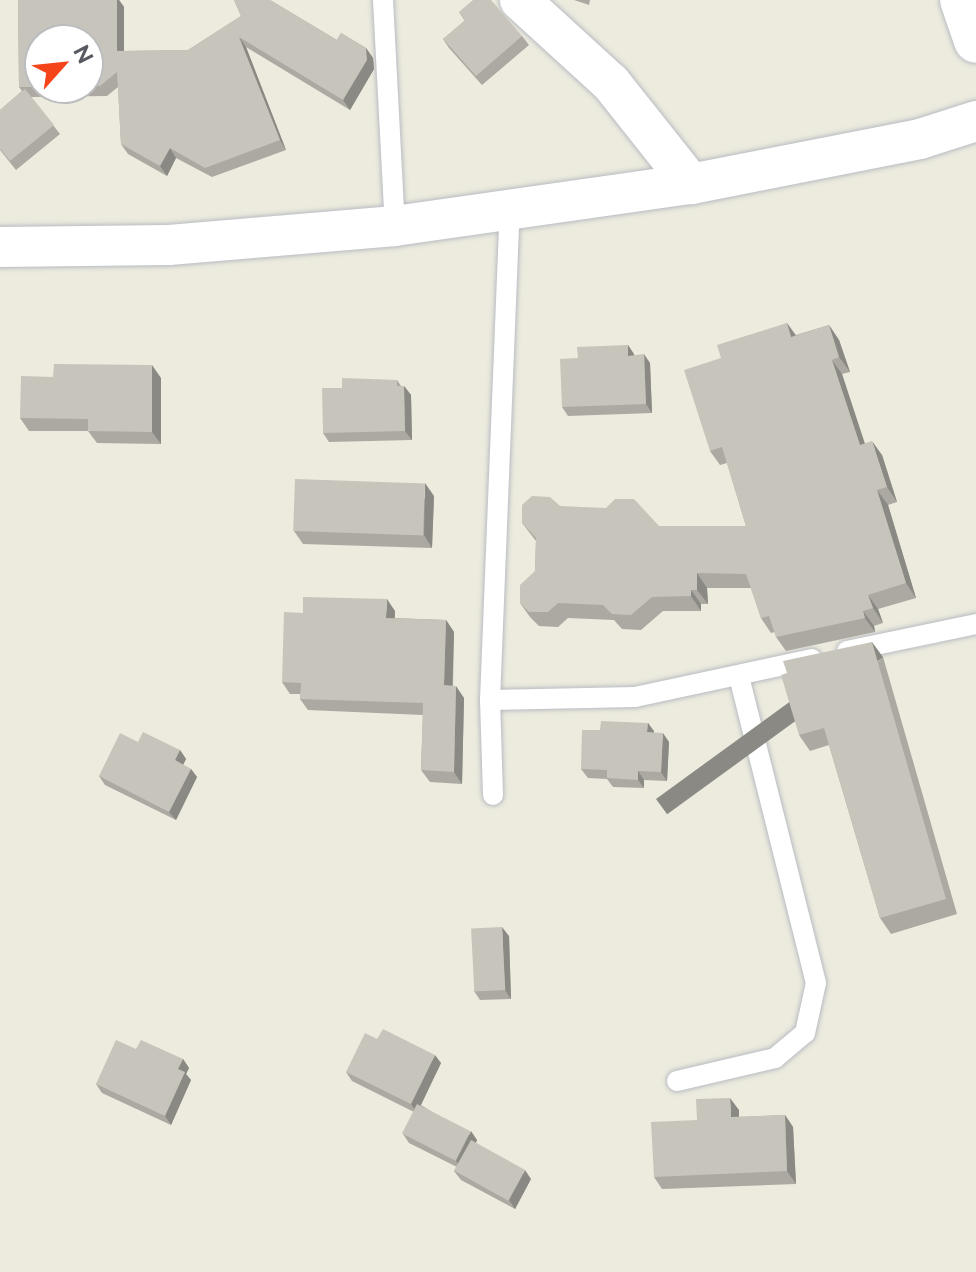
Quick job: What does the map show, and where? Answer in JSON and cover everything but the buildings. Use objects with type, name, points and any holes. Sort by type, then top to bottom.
[{"type":"street","points":[[520,0],[611,83],[691,184]]},
{"type":"street","points":[[962,0],[976,41]]},
{"type":"street","points":[[0,247],[169,245],[395,226],[691,184],[920,139],[976,121]]},
{"type":"lane","points":[[383,0],[395,226]]},
{"type":"lane","points":[[493,795],[490,700],[510,209]]},
{"type":"lane","points":[[490,700],[635,697],[976,624]]},
{"type":"lane","points":[[677,1081],[775,1058],[805,1033],[816,983],[739,676]]}]
